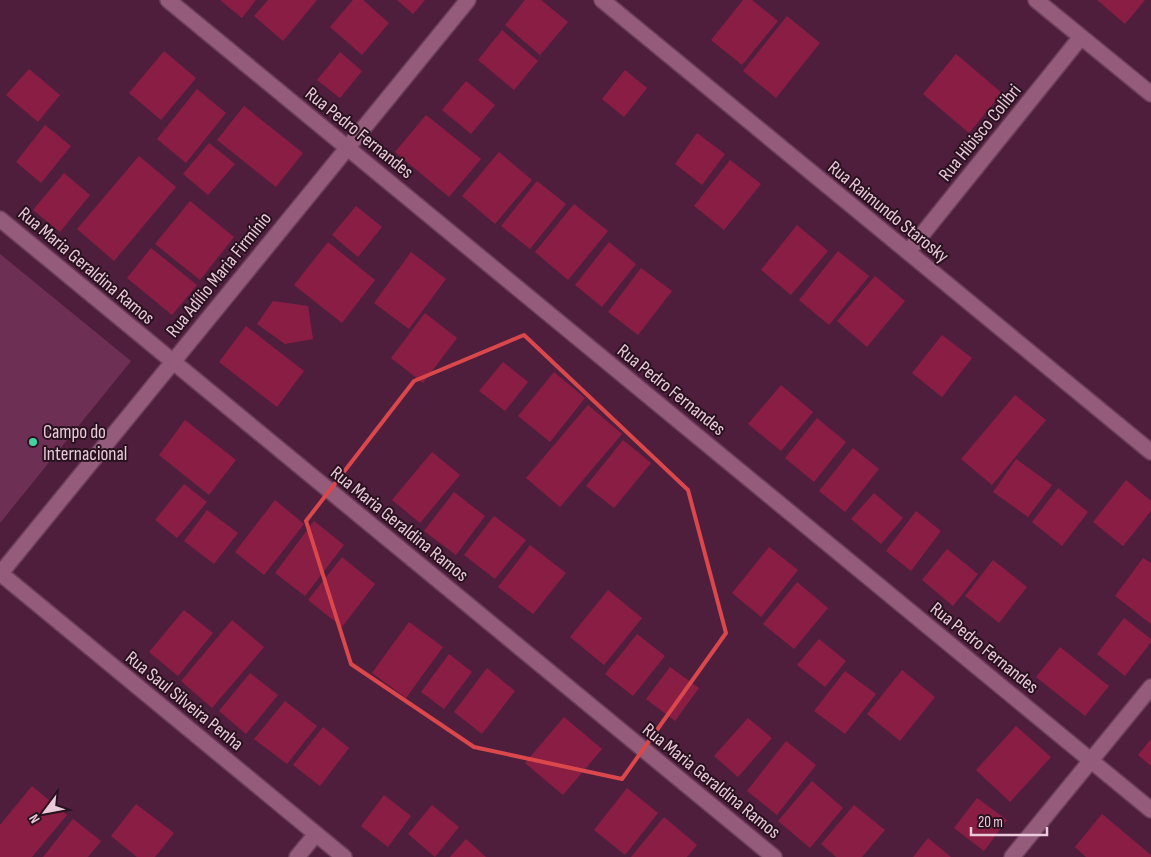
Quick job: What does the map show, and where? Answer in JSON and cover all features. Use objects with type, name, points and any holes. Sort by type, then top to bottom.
[{"type":"street","name":"Rua Pedro Fernandes","points":[[168,0],[1151,810]]},
{"type":"street","name":"Rua Adílio Maria Firmínio","points":[[0,574],[468,0]]},
{"type":"street","name":"Rua Raimundo Starosky","points":[[602,0],[1151,452]]},
{"type":"street","points":[[1036,0],[1151,94]]},
{"type":"street","name":"Rua Hibisco Colibri","points":[[908,252],[1081,37]]},
{"type":"street","name":"Rua Maria Geraldina Ramos","points":[[0,219],[774,857]]},
{"type":"street","name":"Rua Saul Silveira Penha","points":[[0,574],[344,857]]},
{"type":"street","points":[[1012,857],[1151,687]]},
{"type":"street","points":[[297,857],[316,834]]},
{"type":"highlighted area","points":[[524,335],[688,490],[726,633],[622,779],[474,747],[351,664],[306,521],[414,381]]},
{"type":"shaded area","name":"Campo do Internacional","points":[[0,254],[131,361],[0,523]]},
{"type":"building","points":[[220,0],[256,0],[242,18]]},
{"type":"building","points":[[268,0],[317,0],[283,41],[254,16]]},
{"type":"building","points":[[353,0],[363,0],[389,23],[362,55],[330,27]]},
{"type":"building","points":[[397,0],[425,0],[413,14]]},
{"type":"building","points":[[525,0],[541,0],[568,22],[540,55],[505,25]]},
{"type":"building","points":[[743,0],[752,0],[778,21],[742,65],[711,40]]},
{"type":"building","points":[[1097,0],[1145,0],[1125,24]]},
{"type":"building","points":[[787,16],[820,43],[776,98],[743,71]]},
{"type":"building","points":[[502,30],[538,61],[514,90],[478,60]]},
{"type":"building","points":[[164,51],[196,78],[161,120],[129,93]]},
{"type":"building","points":[[340,52],[362,71],[340,98],[317,80]]},
{"type":"building","points":[[956,54],[1002,93],[969,133],[923,94]]},
{"type":"building","points":[[29,69],[60,95],[38,122],[6,95]]},
{"type":"building","points":[[625,70],[647,88],[624,117],[602,99]]},
{"type":"building","points":[[466,81],[495,105],[471,134],[442,110]]},
{"type":"building","points":[[197,89],[226,113],[186,163],[157,139]]},
{"type":"building","points":[[244,106],[303,153],[276,187],[217,140]]},
{"type":"building","points":[[426,115],[481,159],[449,197],[395,152]]},
{"type":"building","points":[[45,125],[71,146],[41,183],[16,162]]},
{"type":"building","points":[[697,133],[725,154],[702,185],[675,164]]},
{"type":"building","points":[[209,143],[235,164],[208,195],[183,174]]},
{"type":"building","points":[[499,152],[532,180],[495,224],[462,196]]},
{"type":"building","points":[[139,156],[176,187],[114,261],[77,229]]},
{"type":"building","points":[[730,160],[761,184],[724,230],[694,206]]},
{"type":"building","points":[[64,173],[90,195],[60,232],[33,210]]},
{"type":"building","points":[[537,181],[566,204],[530,249],[501,226]]},
{"type":"building","points":[[190,201],[234,237],[200,280],[155,244]]},
{"type":"building","points":[[574,204],[608,231],[568,280],[535,252]]},
{"type":"building","points":[[356,206],[382,227],[358,257],[332,235]]},
{"type":"building","points":[[797,225],[828,251],[791,295],[761,270]]},
{"type":"building","points":[[328,242],[375,280],[342,323],[294,285]]},
{"type":"building","points":[[609,242],[636,264],[602,307],[575,285]]},
{"type":"building","points":[[151,248],[197,285],[172,315],[127,278]]},
{"type":"building","points":[[838,251],[869,276],[829,325],[799,300]]},
{"type":"building","points":[[411,252],[446,279],[409,329],[374,303]]},
{"type":"building","points":[[641,268],[672,291],[638,335],[608,312]]},
{"type":"building","points":[[875,276],[905,301],[867,347],[837,321]]},
{"type":"building","points":[[273,301],[308,306],[313,339],[285,344],[257,324]]},
{"type":"building","points":[[425,313],[457,338],[423,383],[391,358]]},
{"type":"building","points":[[246,326],[304,371],[277,407],[219,362]]},
{"type":"building","points":[[942,335],[972,358],[942,397],[912,373]]},
{"type":"building","points":[[503,362],[528,382],[505,411],[479,391]]},
{"type":"building","points":[[554,372],[585,398],[550,442],[518,416]]},
{"type":"building","points":[[781,385],[813,412],[781,451],[748,424]]},
{"type":"building","points":[[1015,395],[1046,420],[992,485],[961,459]]},
{"type":"building","points":[[588,405],[622,434],[560,507],[526,478]]},
{"type":"building","points":[[817,418],[846,442],[814,482],[785,458]]},
{"type":"building","points":[[185,420],[236,460],[209,495],[159,455]]},
{"type":"building","points":[[623,440],[651,463],[614,508],[586,486]]},
{"type":"building","points":[[853,448],[879,469],[845,512],[819,491]]},
{"type":"building","points":[[432,452],[460,475],[420,523],[392,500]]},
{"type":"building","points":[[1016,459],[1052,485],[1028,517],[993,492]]},
{"type":"building","points":[[1126,480],[1151,501],[1151,511],[1123,546],[1093,522]]},
{"type":"building","points":[[184,484],[207,502],[177,538],[155,520]]},
{"type":"building","points":[[1058,488],[1088,512],[1062,546],[1032,522]]},
{"type":"building","points":[[454,492],[485,516],[456,555],[424,531]]},
{"type":"building","points":[[874,493],[903,518],[881,544],[851,519]]},
{"type":"building","points":[[275,500],[304,524],[264,575],[235,552]]},
{"type":"building","points":[[207,510],[238,533],[214,564],[184,541]]},
{"type":"building","points":[[916,511],[941,531],[911,571],[886,551]]},
{"type":"building","points":[[494,516],[526,540],[495,579],[464,555]]},
{"type":"building","points":[[314,521],[344,545],[305,596],[275,573]]},
{"type":"building","points":[[530,545],[566,573],[533,614],[498,587]]},
{"type":"building","points":[[769,547],[798,570],[761,617],[732,593]]},
{"type":"building","points":[[947,549],[978,574],[953,606],[922,580]]},
{"type":"building","points":[[342,557],[375,584],[342,627],[308,600]]},
{"type":"building","points":[[1143,558],[1151,563],[1151,624],[1115,596]]},
{"type":"building","points":[[993,560],[1027,587],[999,623],[965,596]]},
{"type":"building","points":[[797,582],[828,608],[794,649],[763,624]]},
{"type":"building","points":[[608,590],[642,618],[604,665],[570,637]]},
{"type":"building","points":[[184,610],[213,633],[178,676],[149,652]]},
{"type":"building","points":[[1124,618],[1151,639],[1151,642],[1125,676],[1097,654]]},
{"type":"building","points":[[232,620],[264,647],[212,708],[181,681]]},
{"type":"building","points":[[409,622],[443,647],[406,698],[372,673]]},
{"type":"building","points":[[637,634],[665,656],[633,696],[605,674]]},
{"type":"building","points":[[819,639],[846,661],[825,687],[797,665]]},
{"type":"building","points":[[1060,647],[1109,686],[1085,716],[1036,677]]},
{"type":"building","points":[[449,654],[472,672],[444,709],[421,692]]},
{"type":"building","points":[[670,667],[699,688],[675,721],[646,699]]},
{"type":"building","points":[[487,668],[515,691],[482,734],[454,712]]},
{"type":"building","points":[[902,670],[935,697],[900,741],[867,714]]},
{"type":"building","points":[[845,671],[876,694],[845,734],[814,711]]},
{"type":"building","points":[[250,673],[278,695],[246,734],[219,711]]},
{"type":"building","points":[[285,701],[317,726],[287,764],[254,739]]},
{"type":"building","points":[[564,717],[602,749],[563,795],[525,763]]},
{"type":"building","points":[[748,718],[772,738],[738,777],[714,756]]},
{"type":"building","points":[[1016,726],[1051,757],[1010,802],[976,770]]},
{"type":"building","points":[[323,727],[349,748],[320,786],[293,765]]},
{"type":"building","points":[[1151,739],[1151,766],[1138,755]]},
{"type":"building","points":[[786,741],[816,765],[777,815],[747,791]]},
{"type":"building","points":[[812,781],[843,808],[810,848],[778,821]]},
{"type":"building","points":[[32,786],[67,815],[32,857],[0,857],[0,825]]},
{"type":"building","points":[[627,788],[658,813],[625,855],[594,830]]},
{"type":"building","points":[[384,795],[411,816],[388,847],[361,826]]},
{"type":"building","points":[[977,798],[1007,820],[984,851],[954,828]]},
{"type":"building","points":[[136,804],[174,833],[155,857],[137,857],[111,836]]},
{"type":"building","points":[[432,805],[459,827],[435,857],[408,834]]},
{"type":"building","points":[[854,805],[885,830],[862,857],[836,857],[821,844]]},
{"type":"building","points":[[1102,814],[1151,855],[1151,857],[1086,857],[1075,847]]},
{"type":"building","points":[[664,817],[697,845],[687,857],[631,857]]},
{"type":"building","points":[[73,819],[101,841],[88,857],[43,857]]},
{"type":"building","points":[[928,838],[951,857],[913,857]]},
{"type":"building","points":[[466,839],[486,857],[450,857]]},
{"type":"place","name":"Campo do Internacional","points":[[33,442]]}]
